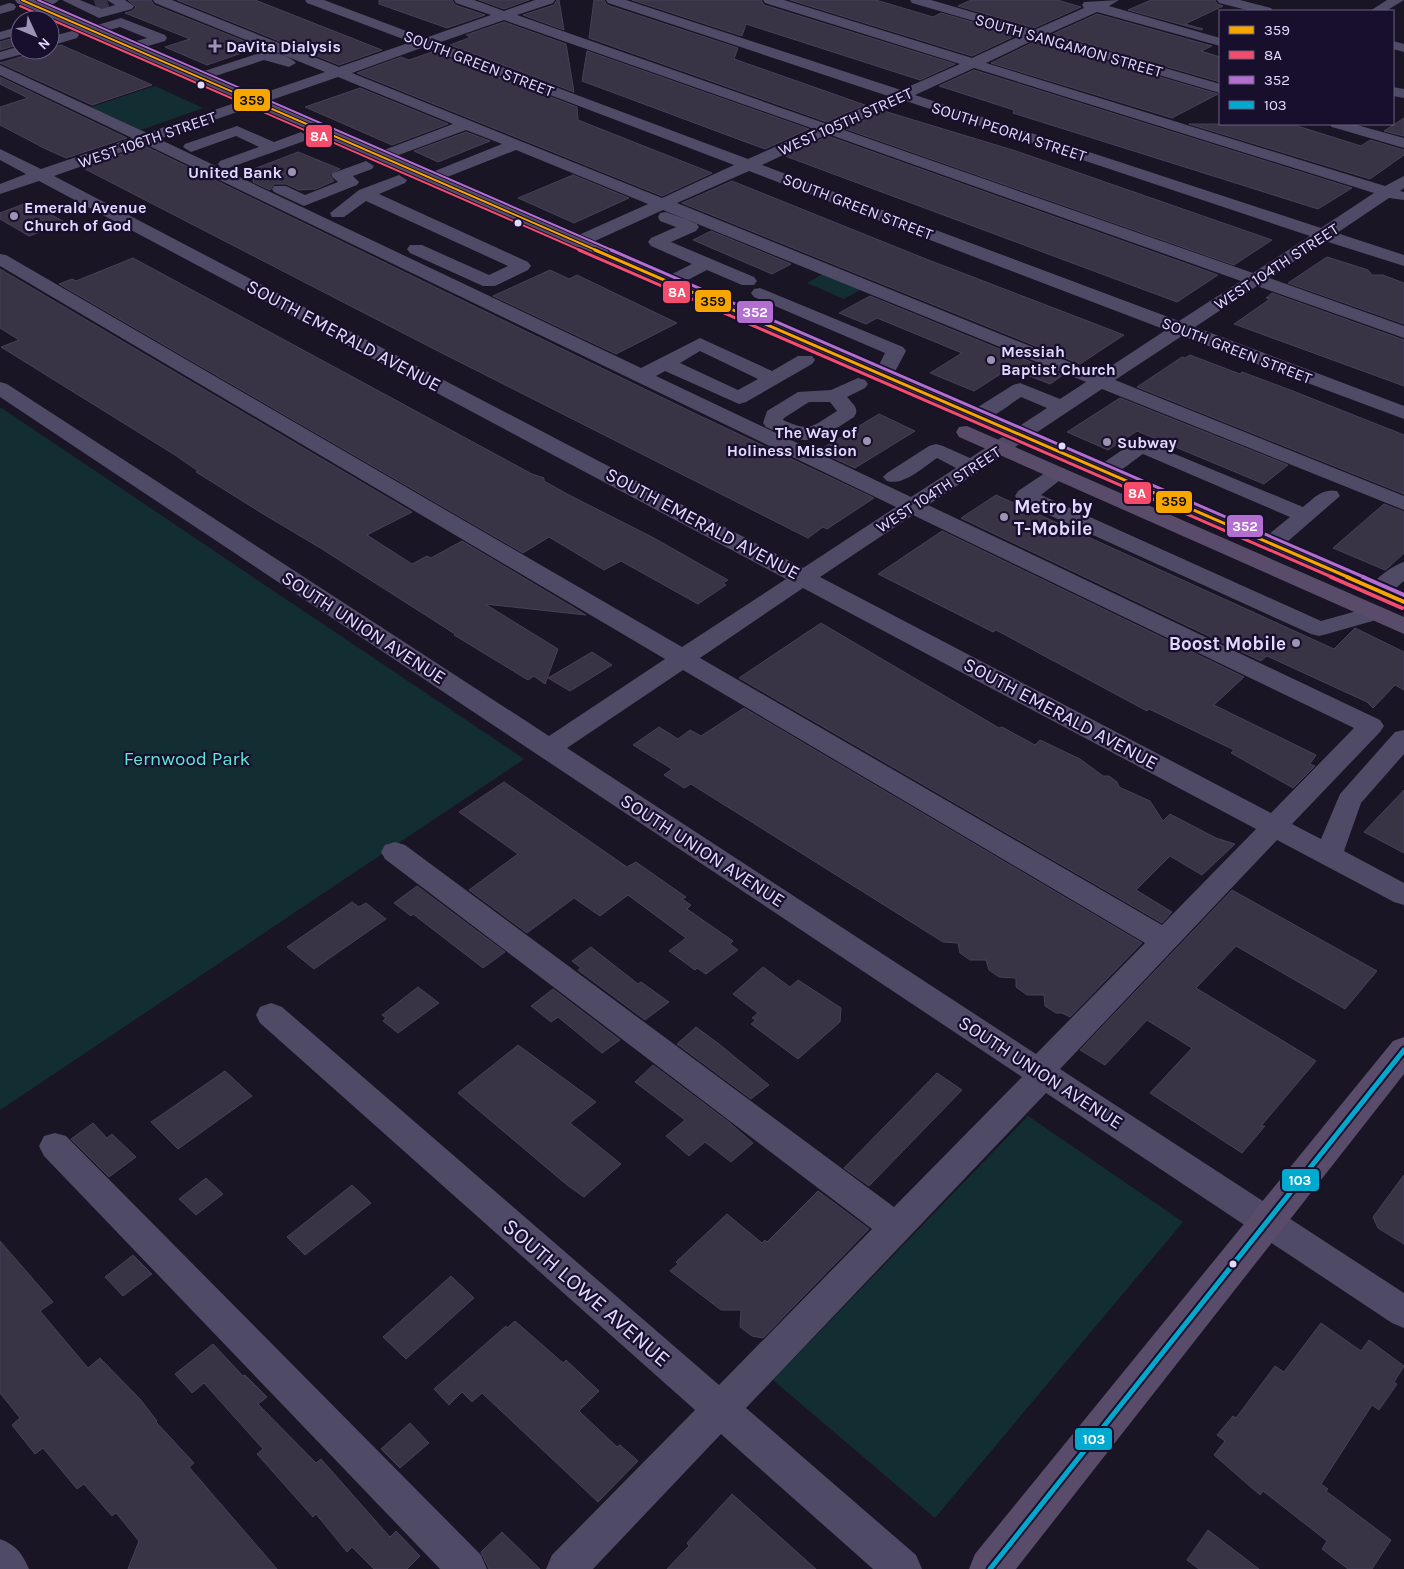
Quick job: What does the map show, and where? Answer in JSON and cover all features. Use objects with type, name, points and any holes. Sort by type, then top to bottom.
[{"type":"main road","points":[[3,7],[31,8],[236,108],[1058,473],[1376,602],[1404,602]]},
{"type":"main road","points":[[60,27],[92,31],[131,47],[1271,544],[1376,602],[1404,626]]},
{"type":"main road","points":[[558,250],[578,242]]},
{"type":"main road","points":[[990,1569],[1404,1050]]},
{"type":"street","points":[[31,8],[52,0]]},
{"type":"street","points":[[160,0],[406,113]]},
{"type":"street","name":"SOUTH GREEN STREET","points":[[312,0],[1404,413]]},
{"type":"street","points":[[461,0],[1404,332]]},
{"type":"street","name":"WEST 106TH STREET","points":[[0,190],[548,0]]},
{"type":"street","name":"SOUTH PEORIA STREET","points":[[613,0],[1404,261]]},
{"type":"street","points":[[770,0],[1396,194]]},
{"type":"street","name":"SOUTH SANGAMON STREET","points":[[917,0],[1219,89]]},
{"type":"street","name":"WEST 105TH STREET","points":[[578,242],[1112,0]]},
{"type":"street","points":[[1224,0],[1262,10]]},
{"type":"street","points":[[1379,10],[1397,0]]},
{"type":"street","points":[[1078,2],[1219,42]]},
{"type":"street","points":[[60,36],[72,29],[95,4]]},
{"type":"street","points":[[92,31],[121,22],[160,38],[131,47]]},
{"type":"street","points":[[200,77],[263,56],[271,56],[467,124],[655,207],[1101,381],[1404,504]]},
{"type":"street","points":[[1,62],[641,376],[1371,726],[1165,941],[896,1228],[566,1569]]},
{"type":"street","points":[[382,156],[467,124]]},
{"type":"street","points":[[1341,125],[1404,143]]},
{"type":"street","points":[[191,147],[237,131],[273,147]]},
{"type":"street","points":[[154,136],[191,147],[304,201],[351,182],[339,176],[366,166]]},
{"type":"street","points":[[226,164],[301,137]]},
{"type":"street","points":[[431,178],[516,144]]},
{"type":"street","name":"SOUTH EMERALD AVENUE","points":[[0,154],[804,577],[1404,896]]},
{"type":"street","points":[[374,229],[338,213],[365,194],[399,180]]},
{"type":"street","name":"WEST 104TH STREET","points":[[549,748],[1323,234],[1396,194],[1404,181]]},
{"type":"street","points":[[365,194],[522,266],[489,282],[400,242]]},
{"type":"street","points":[[655,207],[690,227],[657,242],[754,287],[798,310],[896,351],[884,375]]},
{"type":"street","points":[[0,259],[1165,941]]},
{"type":"street","points":[[670,282],[706,264]]},
{"type":"street","points":[[770,325],[798,310]]},
{"type":"street","points":[[641,376],[700,344],[772,378]]},
{"type":"street","points":[[665,364],[739,398],[805,360]]},
{"type":"street","points":[[835,396],[858,384]]},
{"type":"street","points":[[978,416],[1020,389],[1062,407]]},
{"type":"street","name":"SOUTH UNION AVENUE","points":[[1,390],[549,748],[1404,1312]]},
{"type":"street","points":[[1104,472],[1141,446],[1305,516]]},
{"type":"street","points":[[894,477],[936,450],[972,467]]},
{"type":"street","points":[[1058,473],[1026,496],[1319,629],[1376,602],[1404,569]]},
{"type":"street","points":[[1271,544],[1329,496]]},
{"type":"street","points":[[1329,856],[1349,800],[1404,738]]},
{"type":"street","points":[[394,852],[896,1228]]},
{"type":"street","name":"SOUTH LOWE AVENUE","points":[[271,1015],[902,1569]]},
{"type":"street","points":[[55,1146],[468,1569]]},
{"type":"street","points":[[0,1558],[9,1569]]},
{"type":"green space","points":[[155,86],[203,108],[141,130],[91,107]]},
{"type":"green space","points":[[823,274],[860,290],[844,299],[807,283]]},
{"type":"green space","name":"Fernwood Park","points":[[0,407],[524,759],[0,1110]]},
{"type":"green space","points":[[1028,1116],[1183,1222],[935,1518],[773,1380]]},
{"type":"building","points":[[128,0],[151,0],[154,5],[259,47],[207,65],[165,47],[190,39],[125,13],[132,11],[136,7]]},
{"type":"building","points":[[177,0],[255,0],[382,50],[339,65]]},
{"type":"building","points":[[379,0],[452,0],[455,5],[485,15],[447,28],[379,4]]},
{"type":"building","points":[[479,0],[529,0],[504,9]]},
{"type":"building","points":[[559,0],[564,30],[523,15],[554,5]]},
{"type":"building","points":[[594,0],[604,0],[607,5],[738,48],[734,59],[865,105],[827,122],[589,38]]},
{"type":"building","points":[[632,0],[761,0],[764,5],[955,64],[920,80],[746,24],[742,36]]},
{"type":"building","points":[[790,0],[876,0],[933,17],[941,13],[1017,35],[972,56]]},
{"type":"building","points":[[971,0],[1057,0],[1081,7],[1034,28],[958,6]]},
{"type":"building","points":[[1151,0],[1215,0],[1217,4],[1223,6],[1185,24],[1203,29],[1201,30],[1128,10]]},
{"type":"building","points":[[1097,14],[1212,46],[1201,51],[1219,57],[1219,82],[1053,34]]},
{"type":"building","points":[[504,22],[566,44],[574,92],[450,45],[471,37],[466,35]]},
{"type":"building","points":[[10,39],[10,47],[0,50],[0,42]]},
{"type":"building","points":[[1036,41],[1218,94],[1172,118],[991,63]]},
{"type":"building","points":[[60,45],[152,85],[92,105],[0,63],[10,60],[60,60]]},
{"type":"building","points":[[587,51],[809,129],[765,149],[582,81]]},
{"type":"building","points":[[432,52],[577,107],[578,120],[712,173],[662,196],[357,73],[401,57],[409,60]]},
{"type":"building","points":[[974,70],[1352,188],[1318,209],[1013,113],[1014,110],[939,86]]},
{"type":"building","points":[[0,77],[127,138],[66,158],[44,148],[0,125],[0,107],[28,98],[0,84]]},
{"type":"building","points":[[360,88],[448,124],[392,145],[305,107]]},
{"type":"building","points":[[884,111],[1016,151],[1272,240],[1234,265],[846,129]]},
{"type":"building","points":[[1404,118],[1404,136],[1384,131]]},
{"type":"building","points":[[1189,124],[1294,125],[1361,146],[1370,140],[1404,150],[1404,155],[1370,179]]},
{"type":"building","points":[[466,132],[490,141],[438,162],[414,151]]},
{"type":"building","points":[[828,136],[1218,275],[1177,302],[785,156]]},
{"type":"building","points":[[145,146],[694,413],[874,498],[827,529],[823,527],[808,538],[434,349],[83,168]]},
{"type":"building","name":"United Bank","points":[[298,152],[340,169],[329,175],[334,181],[316,189],[299,190],[286,184],[274,184],[270,190],[253,182],[254,169]]},
{"type":"building","points":[[573,175],[629,198],[574,223],[518,198]]},
{"type":"building","points":[[732,181],[926,259],[1124,335],[1080,364],[682,203]]},
{"type":"building","points":[[29,202],[66,223],[29,236],[0,219],[0,213]]},
{"type":"building","points":[[711,231],[791,264],[772,274],[693,240]]},
{"type":"building","points":[[1327,257],[1368,270],[1372,275],[1383,275],[1404,283],[1404,324],[1288,283]]},
{"type":"building","points":[[133,258],[532,474],[544,478],[544,481],[569,495],[652,537],[728,580],[723,583],[726,585],[698,604],[621,561],[604,570],[549,537],[523,553],[59,284],[72,279],[76,281]]},
{"type":"building","points":[[0,269],[412,512],[367,535],[412,564],[427,556],[431,558],[462,541],[586,615],[485,604],[558,649],[545,684],[534,676],[528,680],[454,635],[322,549],[196,472],[198,471],[175,455],[1,347],[19,340],[0,328]]},
{"type":"building","points":[[550,270],[569,279],[577,275],[677,323],[616,354],[493,296]]},
{"type":"building","points":[[1272,293],[1404,340],[1404,386],[1234,324],[1270,299],[1266,298]]},
{"type":"building","points":[[870,296],[1063,375],[1050,384],[1010,368],[974,391],[930,373],[962,353],[877,318],[866,324],[839,313]]},
{"type":"building","points":[[1190,355],[1293,391],[1404,435],[1404,494],[1137,387],[1182,357],[1185,358]]},
{"type":"building","points":[[1120,398],[1288,465],[1264,484],[1137,431],[1108,450],[1067,432]]},
{"type":"building","name":"The Way of Holiness Mission","points":[[879,414],[915,431],[855,468],[818,451]]},
{"type":"building","points":[[996,495],[1334,649],[1355,628],[1404,652],[1404,690],[1395,685],[1373,708],[1367,702],[1267,656],[1261,661],[961,518]]},
{"type":"building","points":[[1384,504],[1404,512],[1404,553],[1389,567],[1385,570],[1333,548]]},
{"type":"building","points":[[942,531],[1244,677],[1214,705],[1316,755],[1310,764],[1315,766],[1293,788],[1231,753],[1234,750],[1149,709],[1147,711],[996,630],[993,632],[878,574]]},
{"type":"building","points":[[821,623],[999,728],[1002,727],[1035,745],[1040,740],[1080,759],[1103,776],[1109,776],[1117,782],[1119,787],[1150,801],[1163,821],[1170,814],[1216,838],[1235,844],[1202,875],[1170,856],[1136,890],[1172,912],[1162,923],[739,678]]},
{"type":"building","points":[[592,652],[612,665],[570,691],[548,678]]},
{"type":"building","points":[[744,708],[1142,943],[1070,1017],[1062,1013],[1056,1013],[1045,1006],[1044,995],[1027,995],[1016,987],[1016,978],[999,977],[989,970],[986,960],[970,960],[960,953],[958,943],[943,942],[691,784],[684,788],[664,775],[672,769],[633,745],[659,727],[678,739],[690,730],[701,736]]},
{"type":"building","points":[[504,782],[627,867],[636,862],[686,897],[682,899],[691,905],[687,909],[733,941],[730,944],[738,950],[706,974],[697,968],[695,970],[669,951],[686,938],[628,895],[600,916],[574,898],[527,933],[469,890],[518,854],[459,812]]},
{"type":"building","points":[[1404,790],[1404,853],[1364,832]]},
{"type":"building","points":[[417,886],[505,952],[483,968],[413,914],[411,916],[394,903]]},
{"type":"building","points":[[1232,890],[1377,971],[1345,1009],[1236,946],[1196,988],[1316,1061],[1261,1126],[1265,1126],[1242,1153],[1150,1093],[1192,1048],[1147,1020],[1105,1065],[1080,1050]]},
{"type":"building","points":[[352,902],[359,907],[366,903],[386,919],[314,969],[287,947]]},
{"type":"building","points":[[591,947],[638,984],[641,982],[669,1002],[645,1020],[578,970],[581,968],[572,961]]},
{"type":"building","points":[[763,967],[790,987],[798,980],[841,1008],[840,1022],[798,1059],[751,1024],[756,1020],[752,1018],[758,1013],[733,994]]},
{"type":"building","points":[[418,987],[439,1003],[398,1033],[383,1021],[386,1018],[382,1015]]},
{"type":"building","points":[[553,989],[620,1040],[602,1053],[558,1017],[551,1022],[531,1006]]},
{"type":"building","points":[[696,1027],[769,1085],[751,1099],[677,1044]]},
{"type":"building","points":[[518,1045],[596,1102],[570,1123],[621,1164],[584,1197],[567,1185],[458,1093]]},
{"type":"building","points":[[653,1065],[730,1123],[753,1143],[731,1162],[705,1142],[689,1156],[666,1136],[685,1120],[635,1082]]},
{"type":"building","points":[[225,1071],[252,1096],[178,1149],[151,1122]]},
{"type":"building","points":[[937,1073],[962,1090],[869,1186],[844,1168]]},
{"type":"building","points":[[93,1123],[107,1138],[112,1134],[136,1157],[109,1177],[71,1139]]},
{"type":"building","points":[[1404,1175],[1404,1244],[1378,1228],[1373,1217]]},
{"type":"building","points":[[206,1178],[223,1194],[196,1215],[179,1199]]},
{"type":"building","points":[[352,1185],[371,1203],[305,1255],[287,1237]]},
{"type":"building","points":[[818,1191],[869,1229],[763,1338],[752,1336],[740,1327],[741,1310],[721,1310],[670,1271],[678,1264],[676,1262],[727,1214],[762,1243],[765,1240],[767,1242]]},
{"type":"building","points":[[0,1241],[53,1302],[40,1311],[88,1368],[100,1358],[140,1399],[156,1422],[194,1463],[189,1467],[277,1569],[128,1569],[139,1541],[116,1513],[112,1516],[84,1484],[77,1489],[43,1448],[35,1454],[12,1425],[20,1418],[0,1393]]},
{"type":"building","points":[[133,1255],[152,1274],[123,1296],[105,1277]]},
{"type":"building","points":[[451,1276],[474,1298],[406,1359],[383,1337]]},
{"type":"building","points":[[515,1321],[563,1363],[566,1360],[599,1391],[579,1411],[617,1447],[620,1445],[638,1461],[598,1502],[482,1393],[472,1402],[462,1392],[449,1405],[434,1389],[506,1326],[507,1328]]},
{"type":"building","points":[[1321,1323],[1361,1351],[1369,1340],[1404,1366],[1394,1382],[1397,1384],[1379,1410],[1372,1405],[1321,1484],[1328,1489],[1326,1491],[1391,1540],[1372,1569],[1348,1569],[1322,1549],[1327,1541],[1263,1491],[1260,1495],[1214,1455],[1225,1441],[1217,1435],[1233,1416],[1236,1418],[1275,1366],[1284,1372]]},
{"type":"building","points":[[213,1344],[243,1376],[245,1375],[267,1397],[258,1404],[316,1463],[321,1459],[390,1537],[396,1531],[420,1556],[407,1569],[374,1569],[352,1547],[347,1552],[316,1514],[313,1517],[257,1454],[263,1449],[204,1383],[192,1393],[175,1374]]},
{"type":"building","points":[[410,1423],[429,1443],[400,1468],[381,1449]]},
{"type":"building","points":[[732,1494],[816,1569],[667,1569],[689,1546],[687,1543]]},
{"type":"building","points":[[1208,1530],[1259,1569],[1199,1569],[1187,1560]]},
{"type":"building","points":[[502,1532],[540,1569],[489,1569],[481,1552]]},
{"type":"tunnel","points":[[96,7],[108,3]]},
{"type":"transit line","name":"359","points":[[22,0],[1404,602]]},
{"type":"transit line","name":"352","points":[[38,0],[1404,595]]},
{"type":"transit line","name":"8A","points":[[20,6],[1402,608]]},
{"type":"transit line","name":"103","points":[[990,1569],[1404,1050]]},
{"type":"place","name":"DaVita Dialysis","points":[[215,46]]},
{"type":"place","name":"United Bank","points":[[292,172]]},
{"type":"place","name":"Emerald Avenue Church of God","points":[[14,216]]},
{"type":"place","name":"Messiah Baptist Church","points":[[991,360]]},
{"type":"place","name":"The Way of Holiness Mission","points":[[867,441]]},
{"type":"place","name":"Subway","points":[[1107,442]]},
{"type":"place","name":"Metro by T-Mobile","points":[[1004,517]]},
{"type":"place","name":"Boost Mobile","points":[[1296,643]]}]
